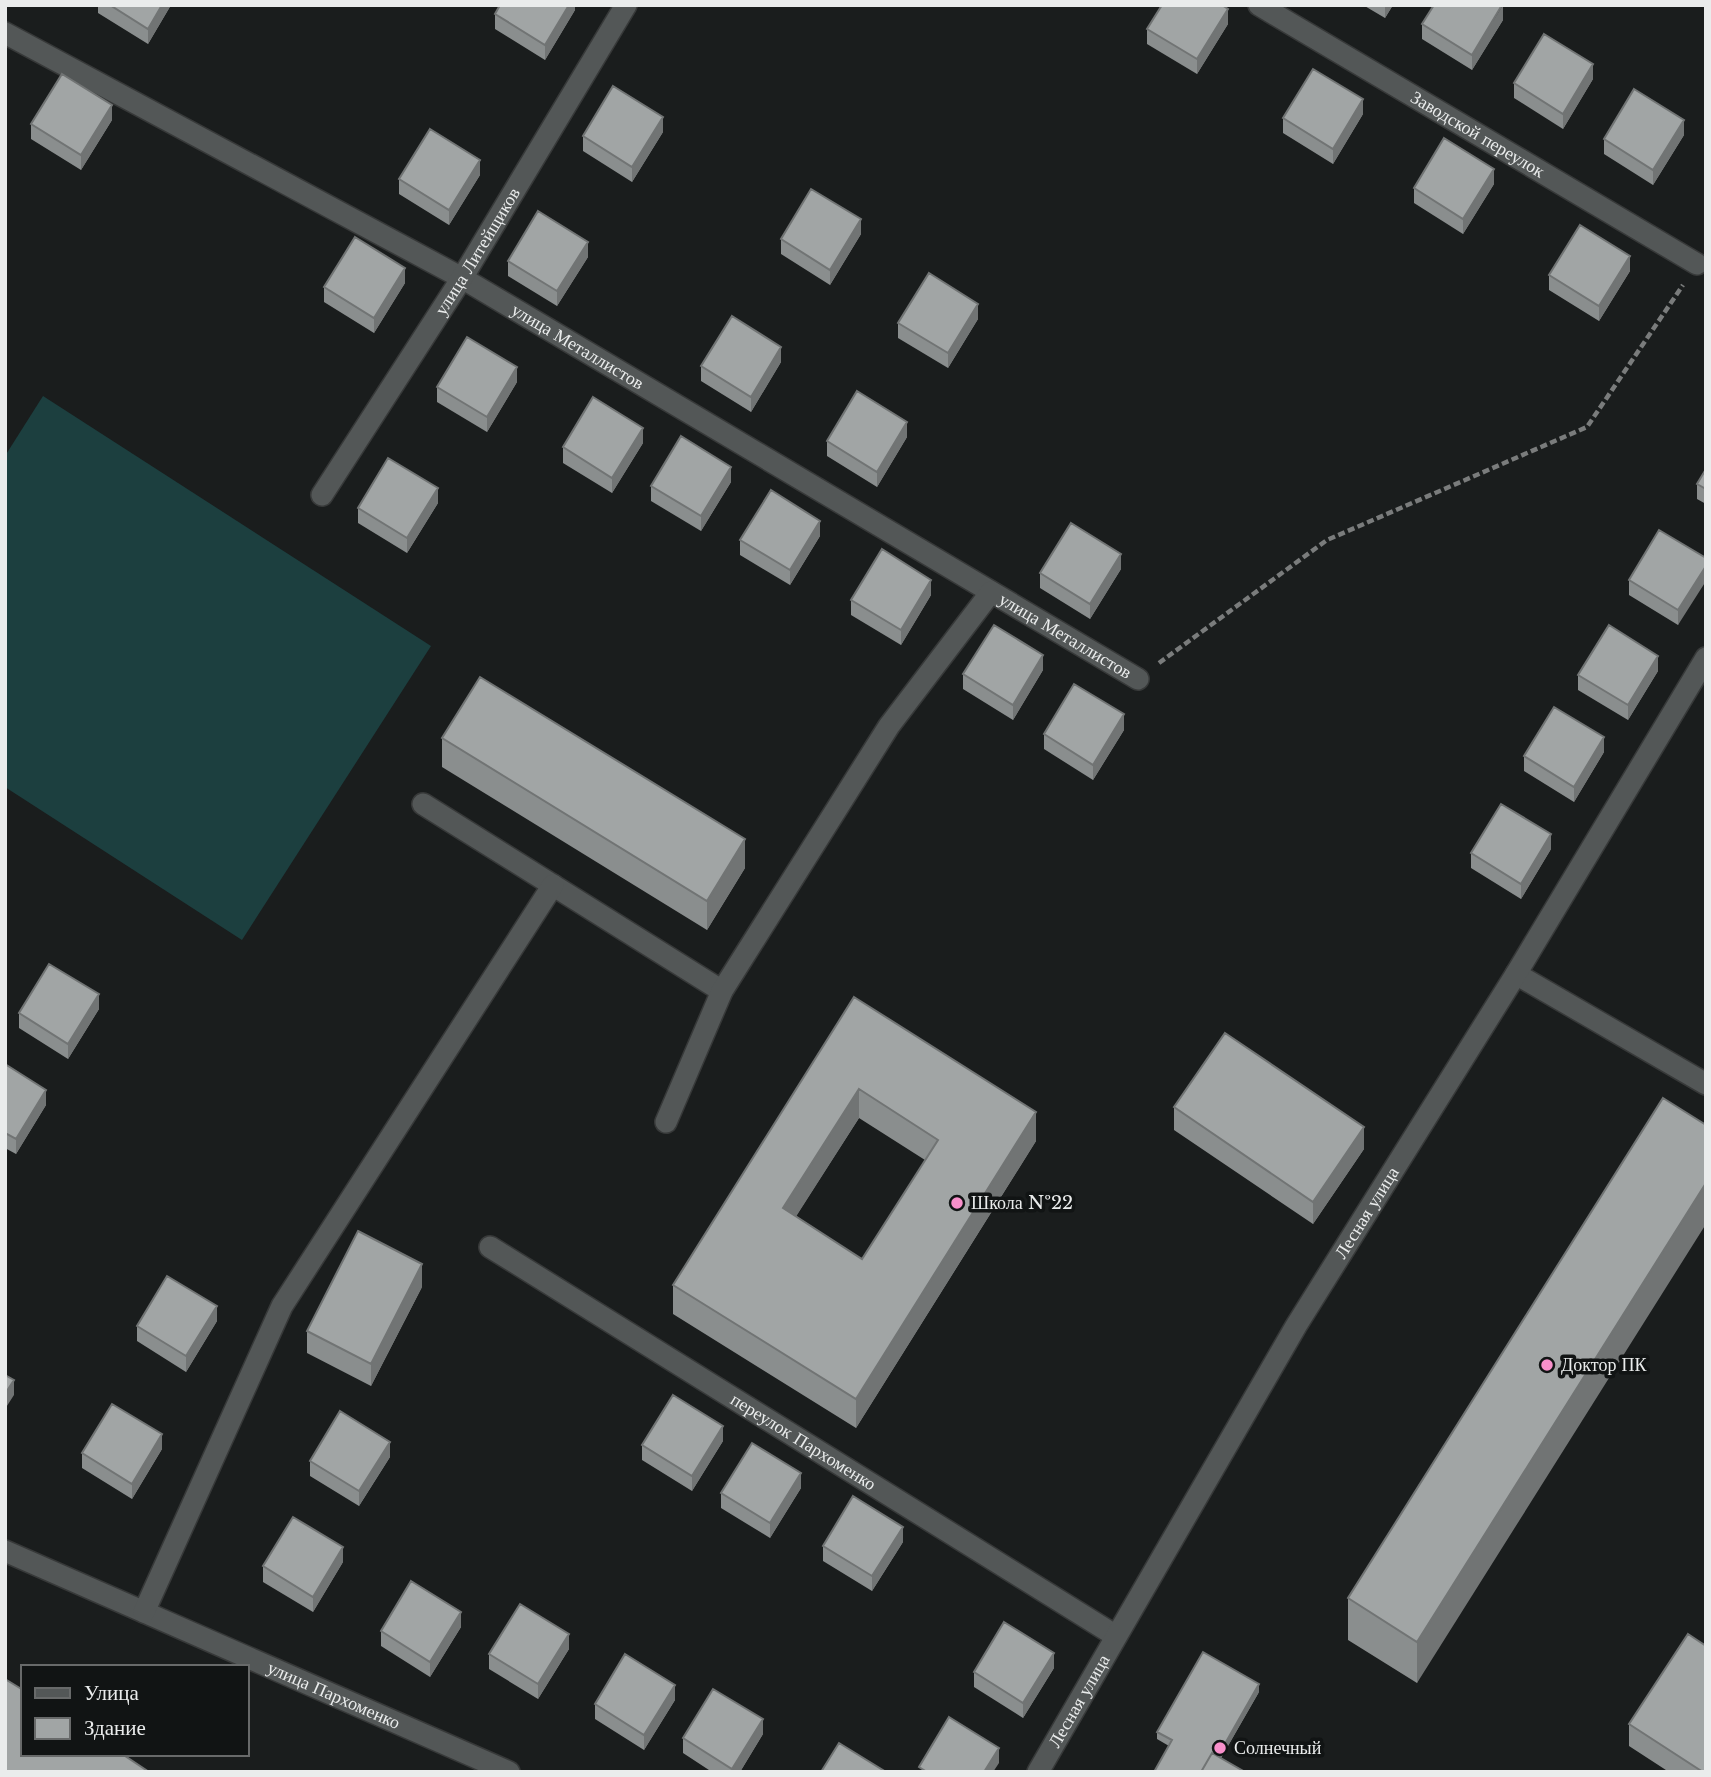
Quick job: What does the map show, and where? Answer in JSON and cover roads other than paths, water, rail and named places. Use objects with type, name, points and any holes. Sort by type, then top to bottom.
[{"type":"street","name":"улица Литейщиков","points":[[322,495],[462,278],[626,5]]},
{"type":"street","name":"Заводской переулок","points":[[1259,5],[1697,264]]},
{"type":"street","name":"улица Металлистов","points":[[5,33],[462,278],[1138,679]]},
{"type":"street","points":[[666,1122],[722,991],[888,726],[991,592]]},
{"type":"street","name":"Лесная улица","points":[[1038,1772],[1296,1326],[1516,974],[1706,658]]},
{"type":"street","points":[[423,804],[722,991]]},
{"type":"street","points":[[144,1612],[282,1306],[553,886]]},
{"type":"street","points":[[1516,974],[1706,1084]]},
{"type":"street","name":"переулок Пархоменко","points":[[490,1247],[1116,1636]]},
{"type":"street","name":"улица Пархоменко","points":[[5,1551],[509,1772]]},
{"type":"place","name":"Школа №22","points":[[957,1203]]},
{"type":"place","name":"Доктор ПК","points":[[1547,1365]]},
{"type":"place","name":"Солнечный","points":[[1220,1748]]}]
